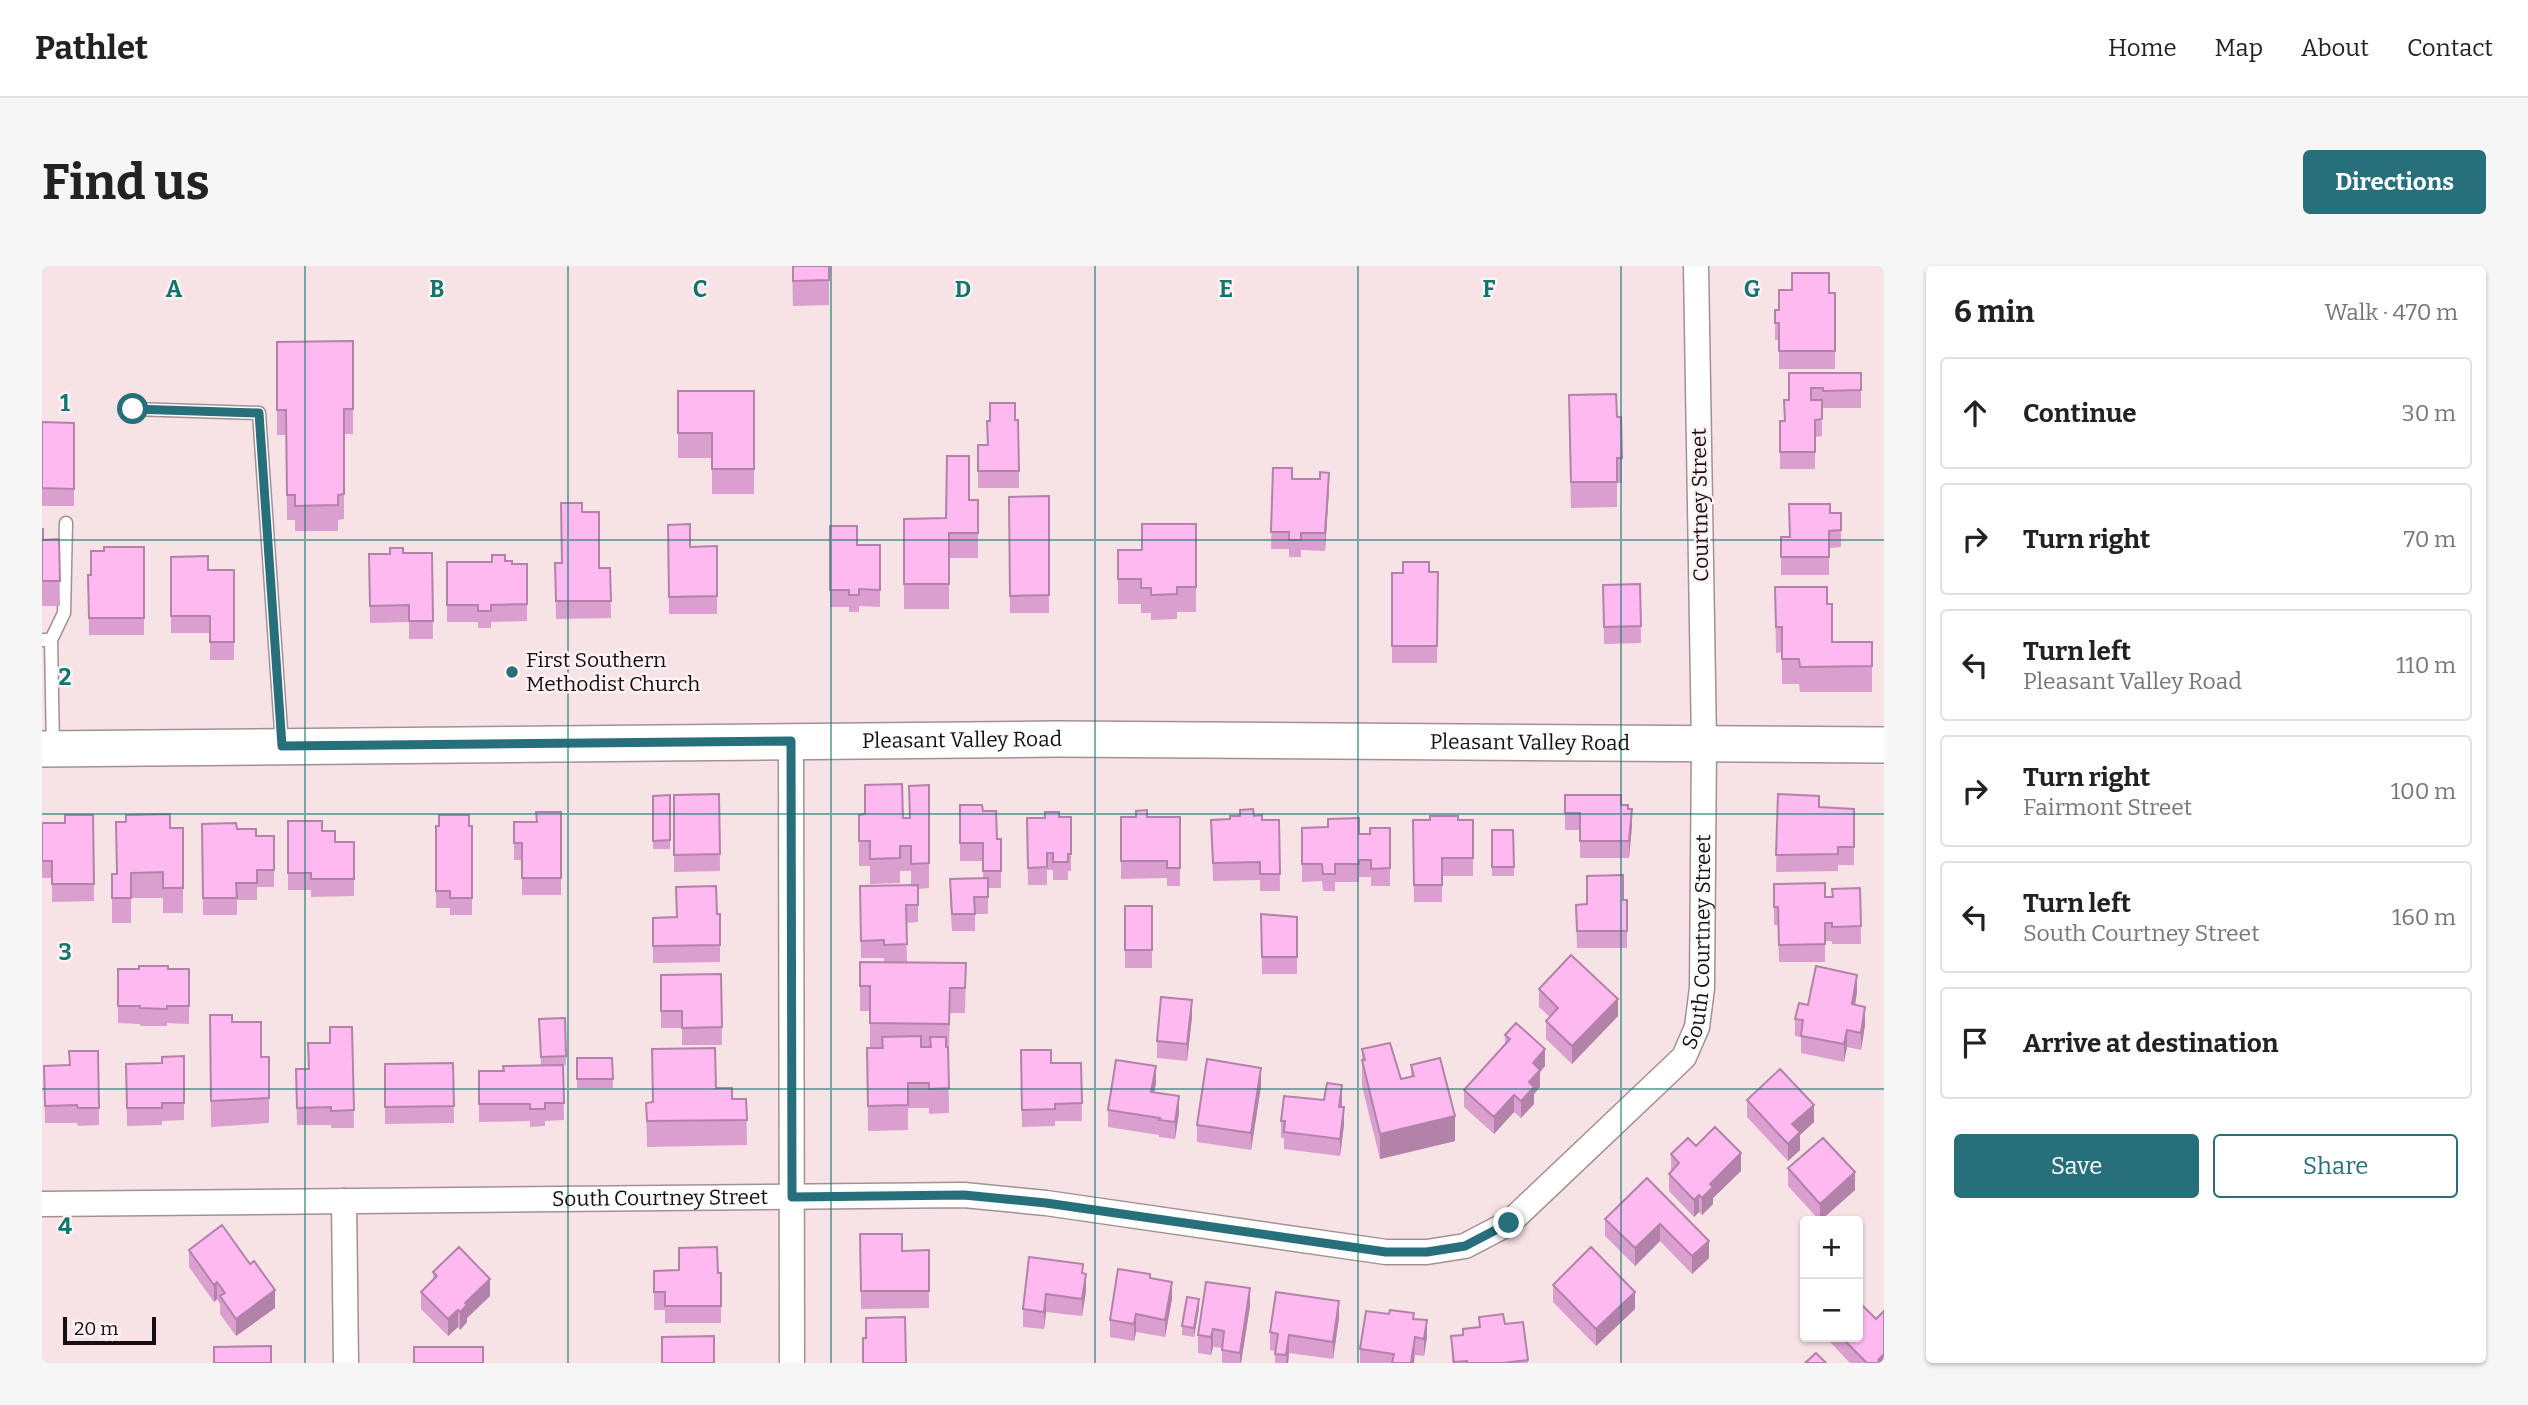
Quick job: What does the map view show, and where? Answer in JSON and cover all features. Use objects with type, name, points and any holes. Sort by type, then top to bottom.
[{"type":"street","name":"Courtney Street","points":[[1696,266],[1704,743]]},
{"type":"street","name":"Pleasant Valley Road","points":[[47,748],[1070,739],[1884,745]]},
{"type":"street","points":[[791,741],[792,1363]]},
{"type":"street","name":"South Courtney Street","points":[[42,1205],[964,1195],[1046,1203],[1386,1252],[1427,1252],[1465,1246],[1509,1223],[1684,1058],[1697,1027],[1702,988],[1704,743]]},
{"type":"street","points":[[344,1202],[346,1363]]},
{"type":"lane","points":[[133,409],[259,413],[282,746]]},
{"type":"lane","points":[[47,748],[46,640],[64,612],[66,523]]},
{"type":"building","points":[[793,266],[829,266],[829,280],[793,281]]},
{"type":"building","points":[[1792,273],[1829,273],[1829,293],[1835,293],[1835,351],[1779,351],[1779,323],[1775,323],[1775,310],[1779,310],[1779,290],[1792,290]]},
{"type":"building","points":[[353,341],[353,409],[344,409],[344,494],[338,495],[338,505],[295,506],[295,495],[287,495],[286,410],[277,410],[277,342]]},
{"type":"building","points":[[1789,373],[1861,373],[1861,390],[1823,391],[1823,388],[1811,388],[1811,400],[1822,400],[1822,419],[1815,420],[1815,452],[1780,452],[1780,421],[1785,421],[1784,400],[1789,400]]},
{"type":"building","points":[[678,391],[754,391],[754,469],[712,469],[712,433],[678,433]]},
{"type":"building","points":[[1616,394],[1617,417],[1621,417],[1622,458],[1617,458],[1617,482],[1571,482],[1569,395]]},
{"type":"building","points":[[990,403],[1015,403],[1019,471],[978,471],[978,445],[988,445],[987,421],[990,421]]},
{"type":"building","points":[[42,422],[74,423],[74,489],[42,488]]},
{"type":"building","points":[[947,456],[969,456],[969,500],[978,500],[978,533],[949,533],[949,584],[904,584],[904,519],[946,518]]},
{"type":"building","points":[[1273,468],[1292,468],[1292,479],[1320,479],[1320,472],[1329,473],[1325,533],[1301,533],[1301,540],[1289,540],[1289,532],[1271,532]]},
{"type":"building","points":[[1049,496],[1049,595],[1010,596],[1009,497]]},
{"type":"building","points":[[561,503],[582,503],[582,512],[599,512],[599,568],[610,568],[611,601],[556,601],[555,563],[562,563]]},
{"type":"building","points":[[1789,504],[1830,504],[1830,513],[1841,513],[1841,530],[1829,531],[1829,557],[1781,557],[1781,537],[1790,537]]},
{"type":"building","points":[[690,524],[690,547],[717,546],[717,596],[669,597],[668,525]]},
{"type":"building","points":[[1142,524],[1196,524],[1196,587],[1177,587],[1177,594],[1151,595],[1151,588],[1141,588],[1141,579],[1118,579],[1118,550],[1142,550]]},
{"type":"building","points":[[830,526],[857,526],[857,545],[880,545],[880,590],[859,589],[859,595],[849,595],[849,590],[830,590]]},
{"type":"building","points":[[42,529],[43,540],[59,539],[60,581],[42,581]]},
{"type":"building","points":[[104,547],[144,547],[144,618],[89,618],[88,575],[91,575],[91,551],[104,551]]},
{"type":"building","points":[[390,548],[403,548],[403,553],[432,553],[433,621],[409,621],[409,605],[370,606],[369,554],[390,554]]},
{"type":"building","points":[[492,555],[505,555],[505,561],[512,561],[512,564],[527,564],[527,604],[491,605],[491,611],[478,611],[478,605],[447,605],[447,562],[492,562]]},
{"type":"building","points":[[208,556],[208,570],[234,570],[234,642],[210,642],[210,616],[171,616],[171,557]]},
{"type":"building","points":[[1403,562],[1429,562],[1429,572],[1438,572],[1437,646],[1392,646],[1392,573],[1403,573]]},
{"type":"building","points":[[1640,584],[1641,626],[1604,627],[1603,585]]},
{"type":"building","points":[[1775,587],[1827,587],[1827,604],[1832,604],[1832,642],[1872,642],[1872,666],[1800,667],[1799,659],[1782,659],[1782,627],[1776,627]]},
{"type":"building","points":[[902,784],[903,818],[910,818],[909,786],[929,785],[929,863],[911,864],[911,846],[900,846],[900,858],[870,859],[870,841],[859,841],[859,815],[865,814],[865,785]]},
{"type":"building","points":[[719,794],[720,854],[674,855],[674,795]]},
{"type":"building","points":[[1778,794],[1819,796],[1819,807],[1854,809],[1854,847],[1838,847],[1838,854],[1776,855]]},
{"type":"building","points":[[670,795],[670,840],[653,841],[653,796]]},
{"type":"building","points":[[1565,795],[1621,795],[1621,805],[1628,805],[1628,809],[1632,809],[1629,841],[1580,841],[1580,813],[1565,813]]},
{"type":"building","points":[[960,805],[982,805],[983,811],[996,811],[997,839],[1001,839],[1001,871],[983,871],[983,843],[960,843]]},
{"type":"building","points":[[1253,809],[1254,816],[1262,815],[1262,820],[1279,820],[1280,874],[1260,874],[1260,862],[1213,863],[1211,820],[1230,819],[1230,816],[1240,816],[1240,810]]},
{"type":"building","points":[[1147,810],[1147,817],[1180,817],[1180,868],[1167,868],[1167,861],[1121,861],[1121,817],[1136,817],[1136,811]]},
{"type":"building","points":[[536,812],[561,812],[561,878],[522,878],[522,843],[514,843],[514,822],[537,822]]},
{"type":"building","points":[[1045,812],[1059,812],[1059,817],[1071,817],[1071,854],[1068,854],[1068,862],[1053,862],[1053,853],[1047,853],[1047,867],[1028,868],[1027,818],[1045,818]]},
{"type":"building","points":[[170,814],[170,828],[183,828],[183,888],[163,888],[163,872],[131,873],[131,898],[112,898],[112,874],[117,874],[116,822],[126,822],[126,815]]},
{"type":"building","points":[[65,815],[93,815],[94,884],[52,884],[52,861],[42,861],[42,823],[65,823]]},
{"type":"building","points":[[439,815],[469,815],[469,826],[472,826],[472,898],[450,898],[450,891],[436,891],[436,826],[439,826]]},
{"type":"building","points":[[1430,816],[1458,816],[1458,820],[1473,820],[1473,858],[1442,858],[1442,885],[1414,885],[1413,820],[1430,820]]},
{"type":"building","points":[[1359,818],[1359,834],[1370,834],[1370,828],[1390,828],[1390,868],[1371,869],[1371,860],[1359,860],[1359,864],[1335,864],[1335,874],[1323,874],[1322,864],[1302,864],[1302,828],[1328,827],[1328,819]]},
{"type":"building","points":[[288,821],[322,821],[322,831],[335,831],[335,842],[354,842],[354,879],[311,879],[311,873],[288,873]]},
{"type":"building","points":[[236,823],[237,829],[256,829],[256,836],[274,836],[274,870],[257,870],[257,883],[236,883],[237,898],[203,898],[202,824]]},
{"type":"building","points":[[1492,830],[1513,830],[1514,867],[1492,867]]},
{"type":"building","points":[[1623,875],[1623,900],[1627,900],[1627,931],[1577,931],[1576,905],[1587,904],[1587,876]]},
{"type":"building","points":[[988,878],[988,897],[974,897],[975,914],[952,914],[950,879]]},
{"type":"building","points":[[1825,883],[1825,897],[1833,897],[1832,889],[1860,888],[1861,926],[1832,927],[1832,923],[1825,923],[1825,944],[1779,945],[1778,907],[1774,907],[1774,884]]},
{"type":"building","points":[[918,885],[918,905],[906,905],[907,944],[884,945],[884,940],[861,941],[860,886]]},
{"type":"building","points":[[716,886],[720,945],[653,946],[653,918],[677,917],[676,887]]},
{"type":"building","points":[[1125,906],[1152,906],[1152,950],[1125,950]]},
{"type":"building","points":[[1261,914],[1297,917],[1297,957],[1262,957]]},
{"type":"building","points":[[1571,955],[1618,999],[1572,1046],[1546,1021],[1558,1008],[1539,989]]},
{"type":"building","points":[[860,962],[966,963],[965,988],[950,988],[949,1024],[870,1023],[870,986],[860,986]]},
{"type":"building","points":[[139,966],[189,969],[189,1006],[167,1006],[167,1009],[118,1006],[118,969],[139,969]]},
{"type":"building","points":[[1816,966],[1857,975],[1852,1004],[1865,1007],[1861,1033],[1847,1030],[1844,1044],[1801,1036],[1803,1020],[1795,1019],[1799,1003],[1808,1005]]},
{"type":"building","points":[[721,974],[722,1027],[682,1028],[682,1011],[661,1011],[661,975]]},
{"type":"building","points":[[1161,997],[1192,1000],[1187,1044],[1157,1041]]},
{"type":"building","points":[[210,1015],[232,1015],[232,1022],[261,1022],[261,1057],[269,1057],[269,1098],[211,1101]]},
{"type":"building","points":[[565,1018],[566,1056],[541,1057],[539,1019]]},
{"type":"building","points":[[1516,1023],[1545,1049],[1533,1063],[1540,1070],[1529,1082],[1534,1087],[1521,1101],[1514,1095],[1494,1117],[1464,1090],[1510,1039],[1505,1035]]},
{"type":"building","points":[[330,1027],[352,1027],[354,1110],[331,1111],[331,1107],[297,1108],[296,1069],[309,1069],[308,1043],[330,1043]]},
{"type":"building","points":[[921,1036],[921,1047],[931,1047],[930,1037],[946,1037],[949,1088],[929,1089],[929,1083],[908,1083],[908,1105],[868,1106],[867,1048],[883,1048],[882,1037]]},
{"type":"building","points":[[1390,1043],[1401,1079],[1414,1076],[1411,1065],[1440,1058],[1455,1116],[1380,1134],[1362,1060],[1365,1060],[1362,1049]]},
{"type":"building","points":[[715,1048],[716,1088],[732,1088],[732,1099],[746,1099],[747,1120],[647,1121],[646,1103],[653,1102],[652,1049]]},
{"type":"building","points":[[1021,1050],[1051,1050],[1051,1063],[1081,1063],[1082,1103],[1055,1104],[1055,1109],[1022,1110]]},
{"type":"building","points":[[69,1051],[98,1051],[99,1108],[78,1108],[77,1105],[45,1106],[44,1066],[70,1065]]},
{"type":"building","points":[[184,1056],[184,1103],[162,1103],[162,1108],[127,1108],[126,1064],[162,1063],[162,1057]]},
{"type":"building","points":[[577,1058],[612,1058],[613,1079],[577,1079]]},
{"type":"building","points":[[1207,1059],[1261,1068],[1251,1133],[1197,1125]]},
{"type":"building","points":[[1116,1060],[1156,1066],[1151,1092],[1179,1096],[1175,1122],[1108,1110]]},
{"type":"building","points":[[453,1063],[454,1106],[385,1107],[385,1064]]},
{"type":"building","points":[[563,1065],[564,1103],[545,1103],[545,1109],[530,1109],[530,1104],[479,1104],[479,1071],[504,1071],[503,1066]]},
{"type":"building","points":[[1780,1069],[1814,1105],[1792,1124],[1800,1132],[1788,1144],[1747,1100]]},
{"type":"building","points":[[1327,1083],[1342,1085],[1339,1107],[1344,1107],[1340,1139],[1284,1132],[1285,1121],[1281,1121],[1284,1096],[1324,1100]]},
{"type":"building","points":[[1715,1127],[1741,1153],[1710,1184],[1713,1187],[1702,1198],[1699,1195],[1694,1200],[1669,1174],[1679,1163],[1671,1154],[1688,1138],[1696,1146]]},
{"type":"building","points":[[1823,1138],[1855,1172],[1820,1204],[1788,1168]]},
{"type":"building","points":[[1647,1178],[1709,1241],[1692,1256],[1660,1224],[1635,1248],[1605,1219]]},
{"type":"building","points":[[222,1225],[250,1264],[254,1261],[275,1290],[236,1319],[220,1296],[225,1293],[217,1282],[214,1285],[189,1250]]},
{"type":"building","points":[[860,1234],[902,1234],[902,1251],[929,1250],[929,1291],[861,1291]]},
{"type":"building","points":[[459,1247],[490,1279],[465,1303],[467,1305],[460,1312],[458,1310],[448,1319],[421,1292],[437,1276],[433,1272]]},
{"type":"building","points":[[717,1247],[718,1273],[721,1273],[721,1306],[665,1306],[665,1292],[654,1292],[654,1271],[679,1270],[679,1248]]},
{"type":"building","points":[[1591,1247],[1635,1292],[1596,1329],[1553,1285]]},
{"type":"building","points":[[1029,1257],[1083,1264],[1082,1273],[1086,1274],[1082,1299],[1046,1294],[1044,1312],[1023,1309]]},
{"type":"building","points":[[1118,1269],[1150,1274],[1150,1278],[1172,1282],[1165,1320],[1136,1314],[1134,1324],[1110,1320]]},
{"type":"building","points":[[1206,1282],[1250,1288],[1240,1353],[1222,1350],[1224,1331],[1213,1329],[1211,1337],[1198,1335]]},
{"type":"building","points":[[1276,1292],[1339,1301],[1333,1342],[1289,1335],[1286,1355],[1275,1354],[1278,1334],[1270,1332]]},
{"type":"building","points":[[1187,1297],[1199,1299],[1194,1328],[1182,1326]]},
{"type":"building","points":[[1863,1306],[1876,1319],[1884,1311],[1884,1354],[1878,1360],[1881,1363],[1867,1363],[1846,1342],[1863,1342]]},
{"type":"building","points":[[1390,1310],[1414,1313],[1413,1319],[1427,1320],[1424,1339],[1415,1337],[1411,1363],[1392,1363],[1394,1354],[1360,1349],[1366,1311],[1389,1314]]},
{"type":"building","points":[[1503,1314],[1505,1324],[1523,1322],[1528,1360],[1503,1363],[1454,1362],[1451,1336],[1463,1335],[1463,1329],[1480,1327],[1479,1317]]},
{"type":"building","points":[[905,1317],[906,1363],[863,1363],[866,1318]]},
{"type":"building","points":[[714,1336],[714,1363],[662,1363],[662,1337]]},
{"type":"building","points":[[271,1346],[271,1363],[214,1363],[214,1347]]},
{"type":"building","points":[[414,1347],[483,1347],[483,1363],[414,1363]]},
{"type":"building","points":[[1816,1353],[1826,1363],[1805,1363]]},
{"type":"place","name":"First Southern Methodist Church","points":[[512,672]]},
{"type":"route","points":[[133,409],[259,413],[282,746],[791,741],[792,1197],[964,1195],[1046,1203],[1386,1252],[1427,1252],[1465,1246],[1509,1223]]}]
